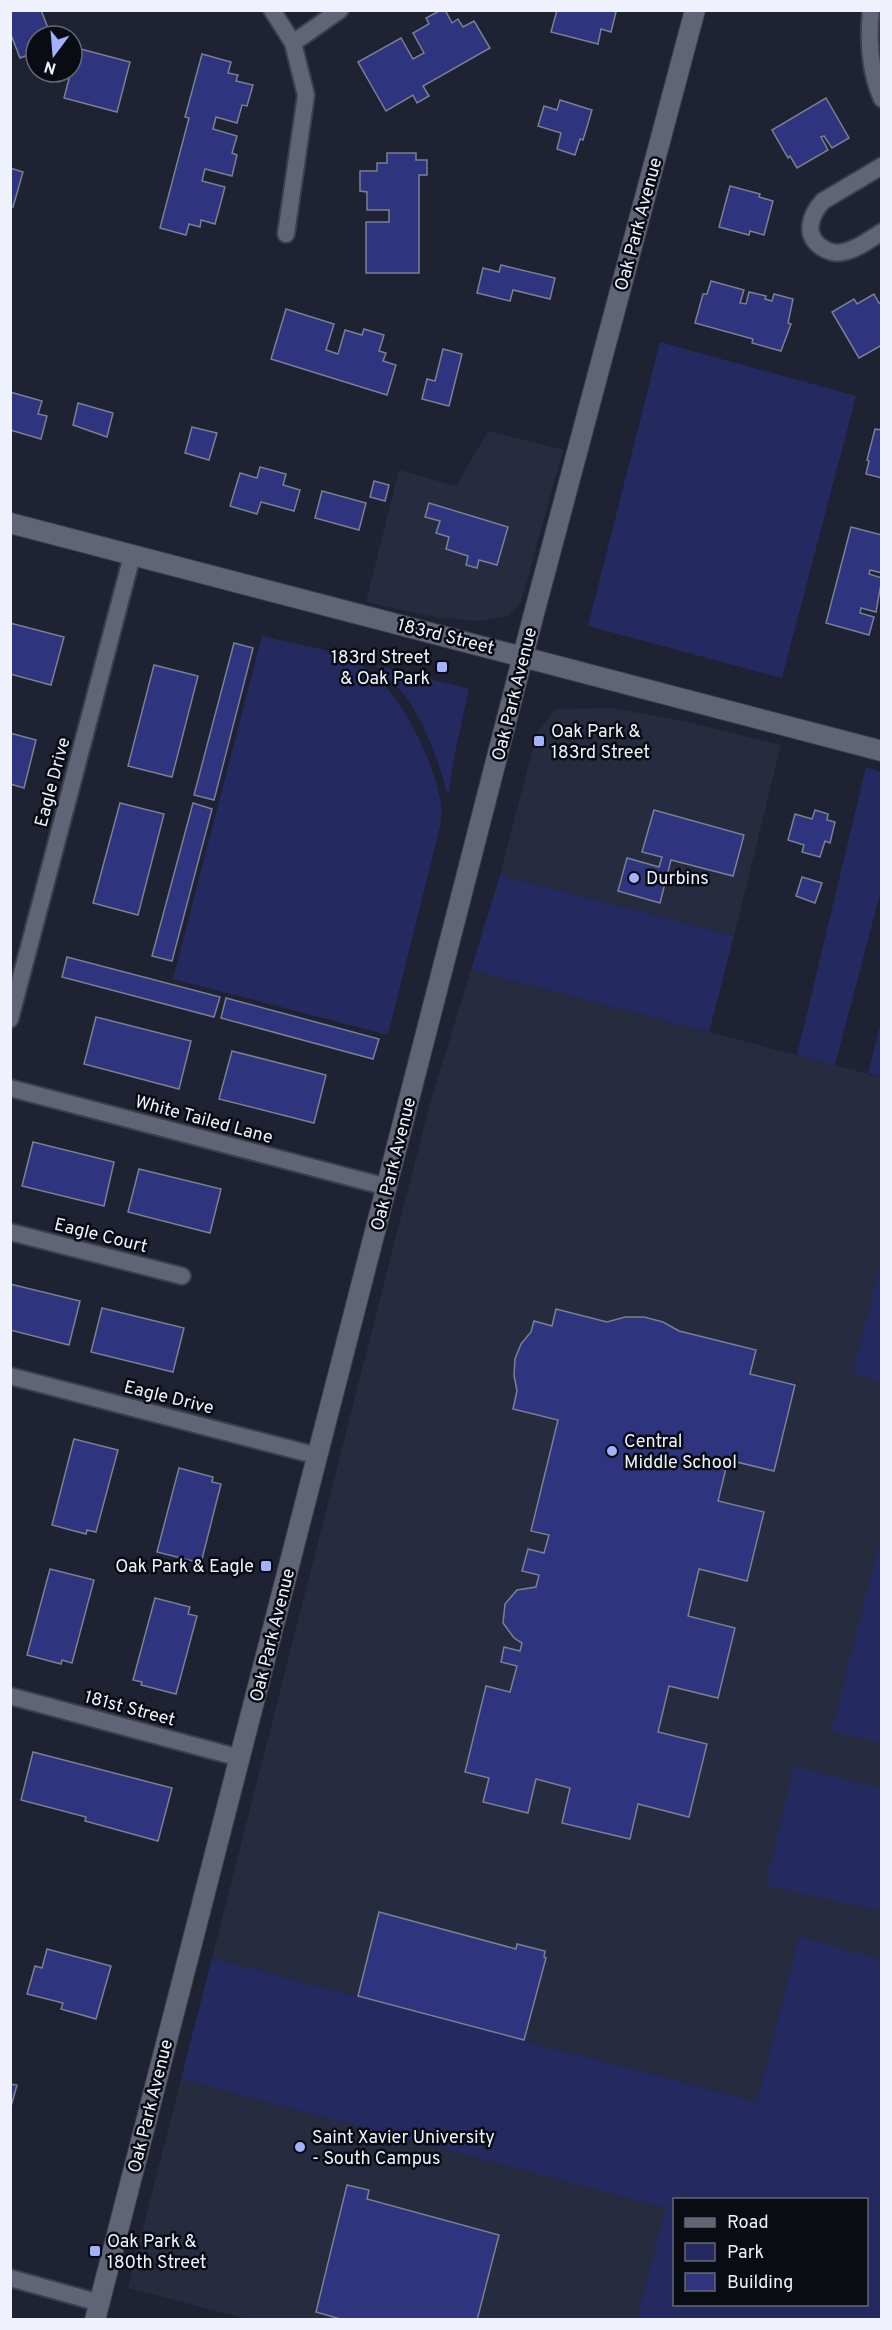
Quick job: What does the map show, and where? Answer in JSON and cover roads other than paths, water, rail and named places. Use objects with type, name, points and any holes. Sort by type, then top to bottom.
[{"type":"street","points":[[272,10],[293,43],[306,95],[286,234]]},
{"type":"street","points":[[293,43],[340,10]]},
{"type":"street","name":"Oak Park Avenue","points":[[98,2311],[524,656],[695,10]]},
{"type":"street","points":[[871,10],[869,46],[871,63],[882,99]]},
{"type":"street","points":[[882,166],[823,201],[811,218],[810,226],[816,243],[834,253],[852,249],[882,232]]},
{"type":"street","name":"183rd Street","points":[[10,523],[882,751]]},
{"type":"street","name":"Eagle Drive","points":[[10,1019],[132,556]]},
{"type":"street","name":"White Tailed Lane","points":[[10,1088],[387,1187]]},
{"type":"street","name":"Eagle Court","points":[[10,1232],[182,1276]]},
{"type":"street","name":"Eagle Drive","points":[[10,1376],[318,1456]]},
{"type":"street","name":"181st Street","points":[[10,1696],[240,1758]]},
{"type":"street","points":[[10,2278],[98,2311]]},
{"type":"place","name":"183rd Street & Oak Park","points":[[442,667]]},
{"type":"place","name":"Oak Park & 183rd Street","points":[[539,741]]},
{"type":"place","name":"Durbins","points":[[634,878]]},
{"type":"place","name":"Central Middle School","points":[[612,1451]]},
{"type":"place","name":"Oak Park & Eagle","points":[[266,1566]]},
{"type":"place","name":"Saint Xavier University - South Campus","points":[[300,2147]]},
{"type":"place","name":"Oak Park & 180th Street","points":[[95,2251]]}]
